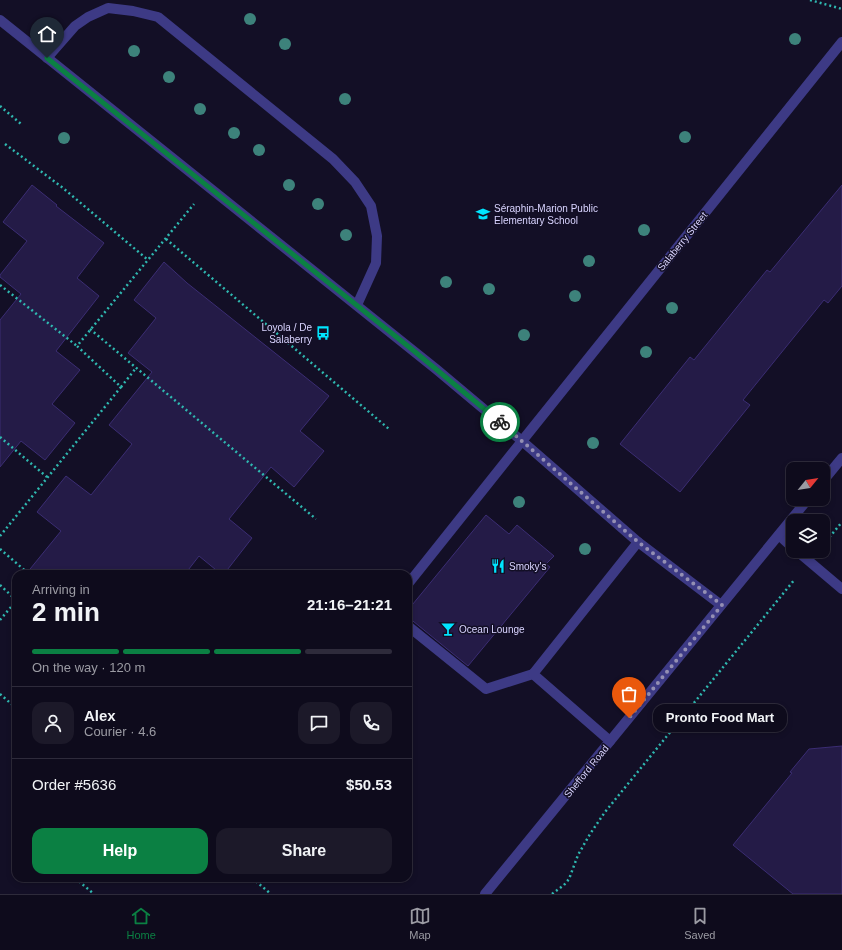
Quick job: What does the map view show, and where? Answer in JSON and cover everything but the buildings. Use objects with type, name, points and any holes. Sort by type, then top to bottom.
[{"type":"street","points":[[47,58],[75,26],[88,16],[108,8],[133,11],[158,17],[333,159],[355,182],[371,206],[377,236],[376,263],[357,305]]},
{"type":"street","points":[[0,20],[357,305],[522,441],[638,542],[722,605]]},
{"type":"street","name":"Salaberry Street","points":[[412,579],[842,42]]},
{"type":"street","points":[[830,473],[842,458]]},
{"type":"street","name":"Shefford Road","points":[[485,894],[802,506]]},
{"type":"street","points":[[779,535],[786,542]]},
{"type":"street","points":[[412,629],[486,689],[533,674],[638,542]]},
{"type":"street","points":[[805,558],[842,589]]},
{"type":"street","points":[[533,674],[610,741]]},
{"type":"path","points":[[810,0],[842,9]]},
{"type":"path","points":[[0,106],[21,124]]},
{"type":"path","points":[[5,144],[63,188],[148,260]]},
{"type":"path","points":[[77,346],[208,187]]},
{"type":"path","points":[[166,239],[389,428]]},
{"type":"path","points":[[0,285],[77,346],[121,387]]},
{"type":"path","points":[[90,329],[316,519]]},
{"type":"path","points":[[0,536],[136,368]]},
{"type":"path","points":[[0,437],[47,477]]},
{"type":"path","points":[[830,537],[842,522]]},
{"type":"path","points":[[0,549],[24,570]]},
{"type":"path","points":[[552,894],[569,879],[578,856],[605,812],[810,562]]},
{"type":"path","points":[[0,585],[12,596]]},
{"type":"path","points":[[0,620],[12,605]]},
{"type":"path","points":[[0,694],[12,704]]},
{"type":"path","points":[[80,882],[94,894]]},
{"type":"path","points":[[257,882],[271,894]]},
{"type":"way so far","points":[[500,422],[638,542],[722,605],[629,718]]},
{"type":"place","name":"Séraphin-Marion Public Elementary School","points":[[483,214]]},
{"type":"place","name":"Loyola / De Salaberry","points":[[323,333]]},
{"type":"place","name":"Smoky's","points":[[498,566]]},
{"type":"place","name":"Ocean Lounge","points":[[448,629]]},
{"type":"place","name":"Pronto Food Mart","points":[[629,718]]},
{"type":"route","points":[[47,58],[414,351],[500,422]]}]
